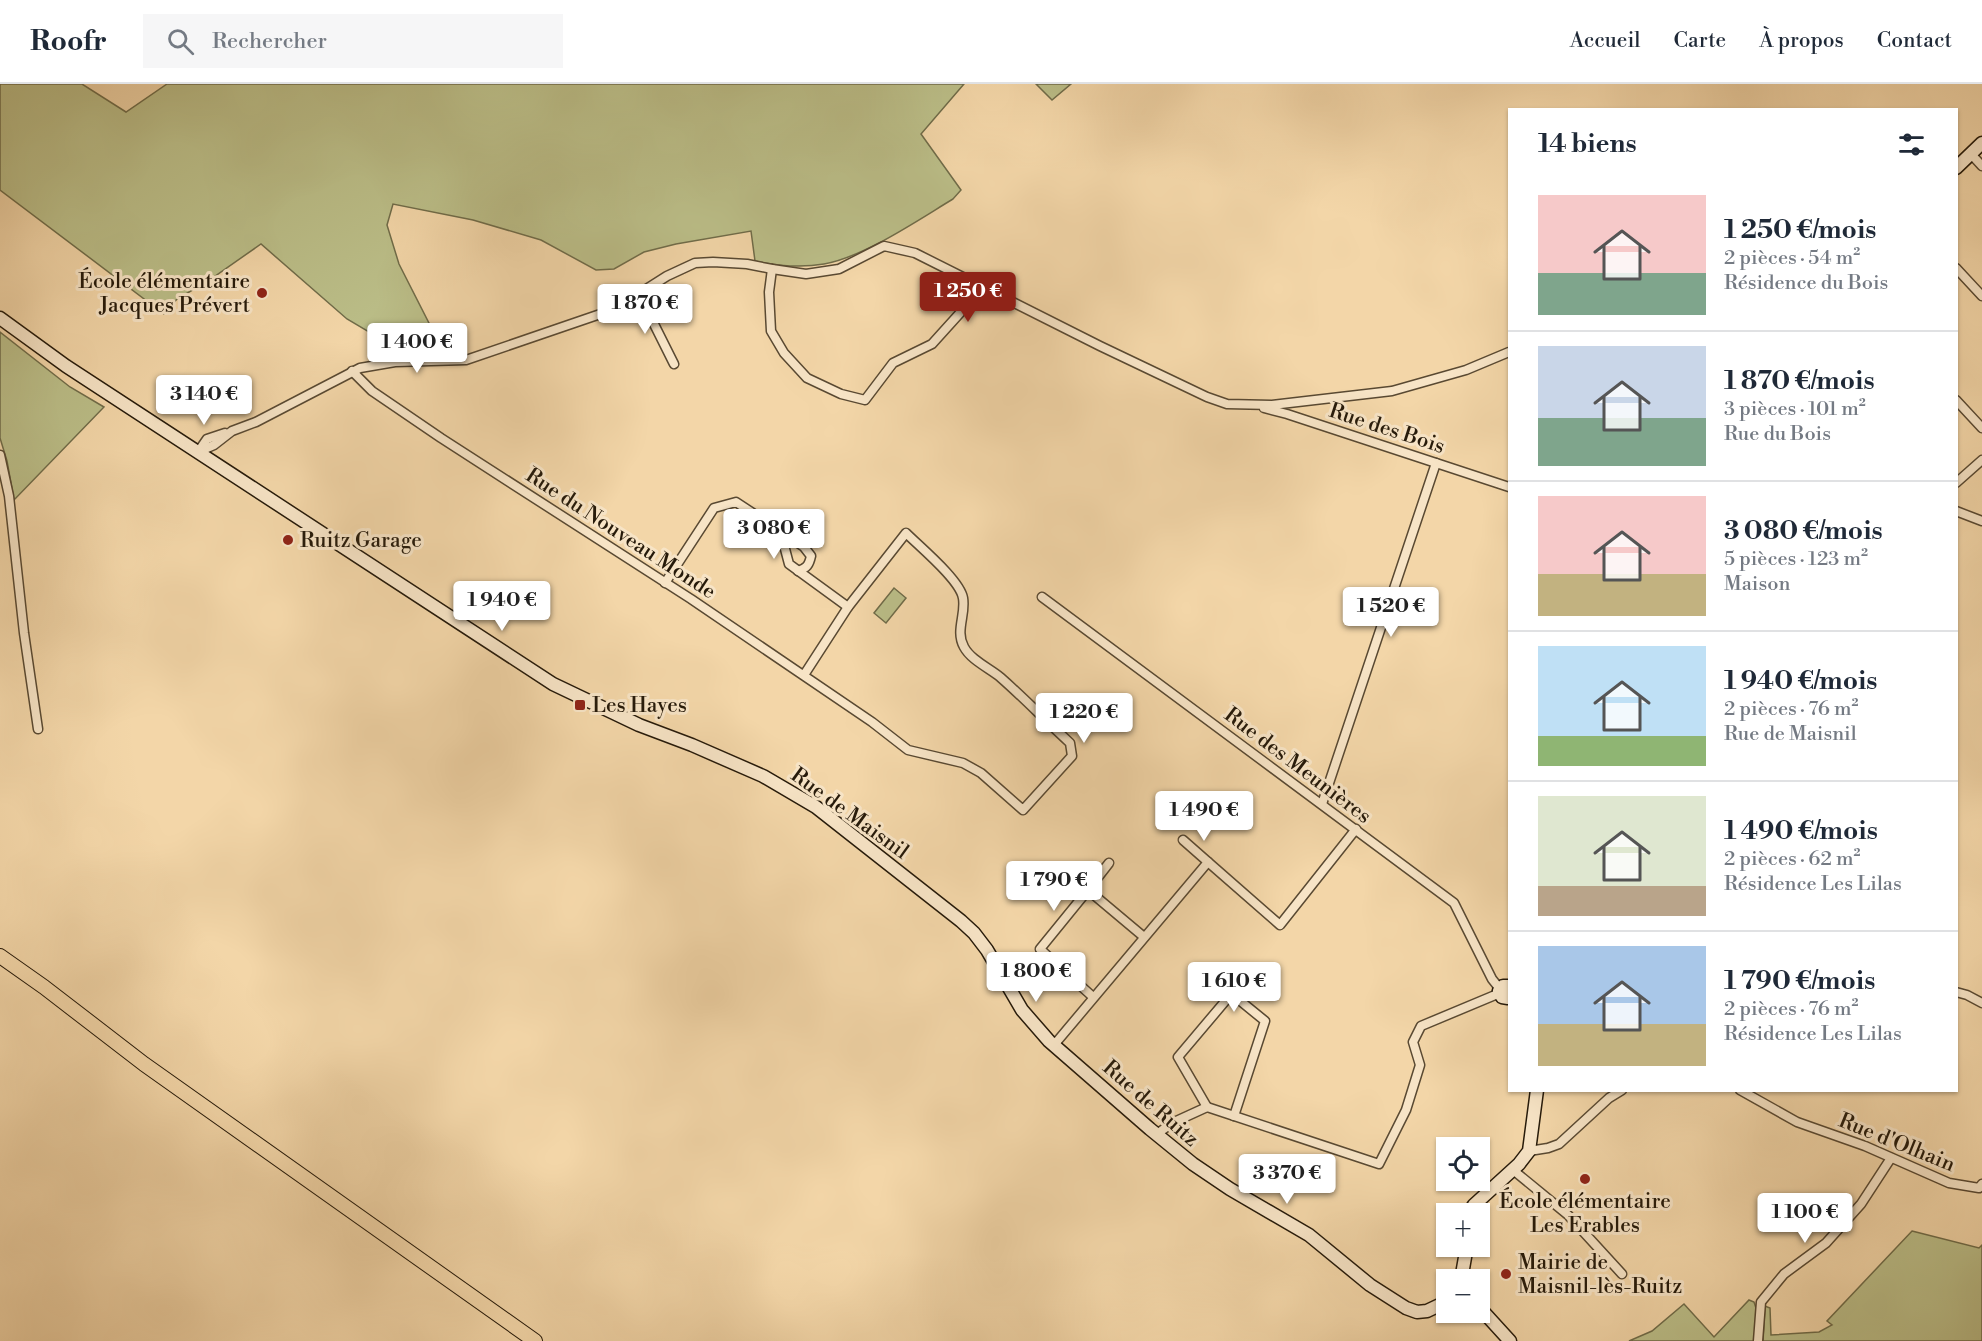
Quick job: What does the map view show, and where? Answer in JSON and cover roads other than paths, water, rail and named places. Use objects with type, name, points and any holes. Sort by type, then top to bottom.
[{"type":"main road","points":[[0,956],[153,1071],[535,1341]]},
{"type":"street","points":[[1958,166],[1982,143]]},
{"type":"street","points":[[1971,154],[1982,166]]},
{"type":"street","points":[[198,452],[207,439],[256,422],[352,371],[370,365],[395,362],[465,360],[615,309],[667,276],[696,263],[747,264],[806,274],[839,269],[884,246],[915,253],[1100,346],[1207,397],[1227,404],[1272,405],[1392,391],[1466,370],[1508,352]]},
{"type":"street","points":[[772,270],[769,292],[771,331],[784,353],[807,378],[841,394],[865,400],[893,363],[932,344],[960,313],[974,282]]},
{"type":"street","points":[[1958,270],[1982,296]]},
{"type":"street","points":[[639,294],[674,363]]},
{"type":"street","name":"Rue de Maisnil","points":[[0,318],[38,347],[553,684],[639,725],[764,776],[816,807],[961,921],[987,950]]},
{"type":"street","name":"Rue du Nouveau Monde","points":[[352,371],[372,391],[804,675],[908,750],[963,763],[981,773],[1023,810],[1072,756],[1070,743],[1037,714],[1023,698],[965,649],[959,634],[963,599],[959,586],[906,533],[848,607]]},
{"type":"street","points":[[1958,402],[1982,428]]},
{"type":"street","name":"Rue des Bois","points":[[1252,406],[1287,414],[1508,488]]},
{"type":"street","points":[[0,455],[9,496],[24,633],[38,729]]},
{"type":"street","points":[[1958,481],[1982,460]]},
{"type":"street","points":[[1322,804],[1436,463]]},
{"type":"street","points":[[665,583],[714,508],[736,502],[804,547],[811,556],[810,563],[806,568],[798,571]]},
{"type":"street","points":[[1958,512],[1982,521]]},
{"type":"street","points":[[780,530],[789,564],[848,607],[804,675]]},
{"type":"street","name":"Rue des Meunières","points":[[1042,597],[1454,903],[1492,979],[1506,995]]},
{"type":"street","points":[[1183,840],[1280,925],[1356,829]]},
{"type":"street","points":[[1054,1045],[1208,862]]},
{"type":"street","points":[[1093,997],[1040,949],[1109,863]]},
{"type":"street","points":[[1088,890],[1144,937]]},
{"type":"street","name":"Rue de Ruitz","points":[[987,950],[1022,1010],[1054,1045],[1193,1164],[1230,1189],[1309,1235],[1370,1285],[1406,1308],[1417,1312],[1436,1307]]},
{"type":"street","points":[[1958,993],[1982,1003]]},
{"type":"street","points":[[1234,1116],[1265,1021],[1238,999],[1227,999],[1178,1057],[1207,1107],[1234,1116],[1379,1164],[1406,1110],[1420,1065],[1413,1042],[1421,1026],[1506,995]]},
{"type":"street","points":[[1476,1203],[1513,1170],[1530,1151],[1537,1092]]},
{"type":"street","points":[[1530,1151],[1558,1144],[1608,1098],[1618,1092]]},
{"type":"street","name":"Rue d'Olhain","points":[[1744,1092],[1797,1122],[1865,1146],[1949,1183],[1980,1186]]},
{"type":"street","points":[[1156,1134],[1172,1123],[1207,1107]]},
{"type":"street","points":[[1758,1341],[1761,1302],[1784,1274],[1826,1244],[1861,1204],[1891,1158]]},
{"type":"street","points":[[1513,1170],[1568,1215],[1622,1274]]},
{"type":"street","points":[[1490,1319],[1510,1341]]},
{"type":"place","name":"École élémentaire Jacques Prévert","points":[[262,293]]},
{"type":"place","name":"Ruitz Garage","points":[[288,540]]},
{"type":"place","name":"Les Hayes","points":[[580,705]]},
{"type":"place","name":"École élémentaire Les Erables","points":[[1585,1179]]},
{"type":"place","name":"Mairie de Maisnil-lès-Ruitz","points":[[1506,1274]]}]
